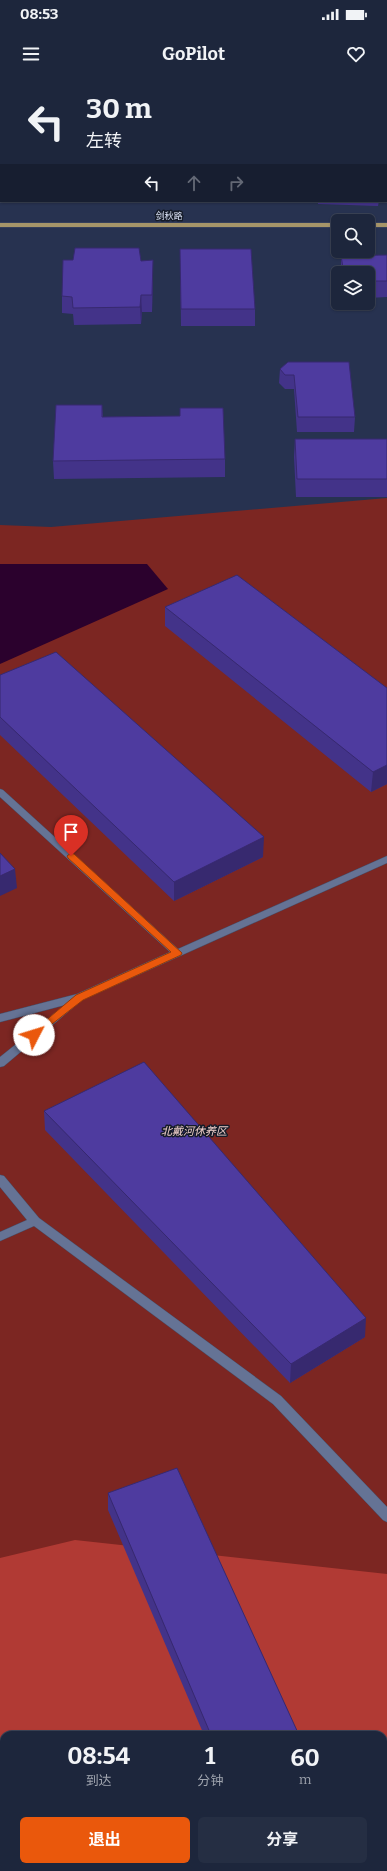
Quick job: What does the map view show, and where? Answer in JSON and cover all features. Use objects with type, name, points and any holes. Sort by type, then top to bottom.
[{"type":"main road","name":"剑秋路","points":[[0,224],[331,225]]},
{"type":"main road","points":[[375,225],[387,225]]},
{"type":"street","points":[[0,792],[178,953]]},
{"type":"street","points":[[0,1018],[80,997],[387,859]]},
{"type":"street","points":[[0,1063],[80,997]]},
{"type":"street","points":[[0,1179],[35,1220],[277,1400],[387,1516]]},
{"type":"street","points":[[0,1237],[35,1220]]},
{"type":"green space","name":"北戴河休养区","points":[[387,498],[387,1731],[0,1731],[0,525],[51,527]]},
{"type":"shaded area","points":[[0,564],[147,564],[168,589],[0,664]]},
{"type":"shaded area","points":[[75,1540],[387,1574],[387,1731],[0,1731],[0,1558]]},
{"type":"building","points":[[75,248],[139,248],[141,261],[153,260],[152,295],[141,295],[140,307],[73,308],[72,297],[62,296],[63,260],[73,260]]},
{"type":"building","points":[[180,249],[251,249],[255,309],[181,309]]},
{"type":"building","points":[[375,255],[387,255],[387,281],[375,281],[375,266],[343,266],[341,258],[375,258]]},
{"type":"building","points":[[288,362],[349,362],[355,417],[298,417],[294,375],[285,375],[280,369]]},
{"type":"building","points":[[56,405],[102,405],[102,417],[180,416],[180,408],[223,408],[225,459],[53,461]]},
{"type":"building","points":[[295,439],[387,439],[387,479],[297,479]]},
{"type":"building","points":[[237,575],[387,688],[387,765],[373,772],[165,607]]},
{"type":"building","points":[[56,652],[264,837],[174,882],[0,717],[0,675]]},
{"type":"building","points":[[0,853],[15,869],[0,876]]},
{"type":"building","points":[[144,1062],[366,1318],[291,1364],[44,1111]]},
{"type":"building","points":[[177,1468],[297,1731],[209,1731],[108,1493]]},
{"type":"route","points":[[34,1035],[80,997],[178,953],[71,856]]}]
